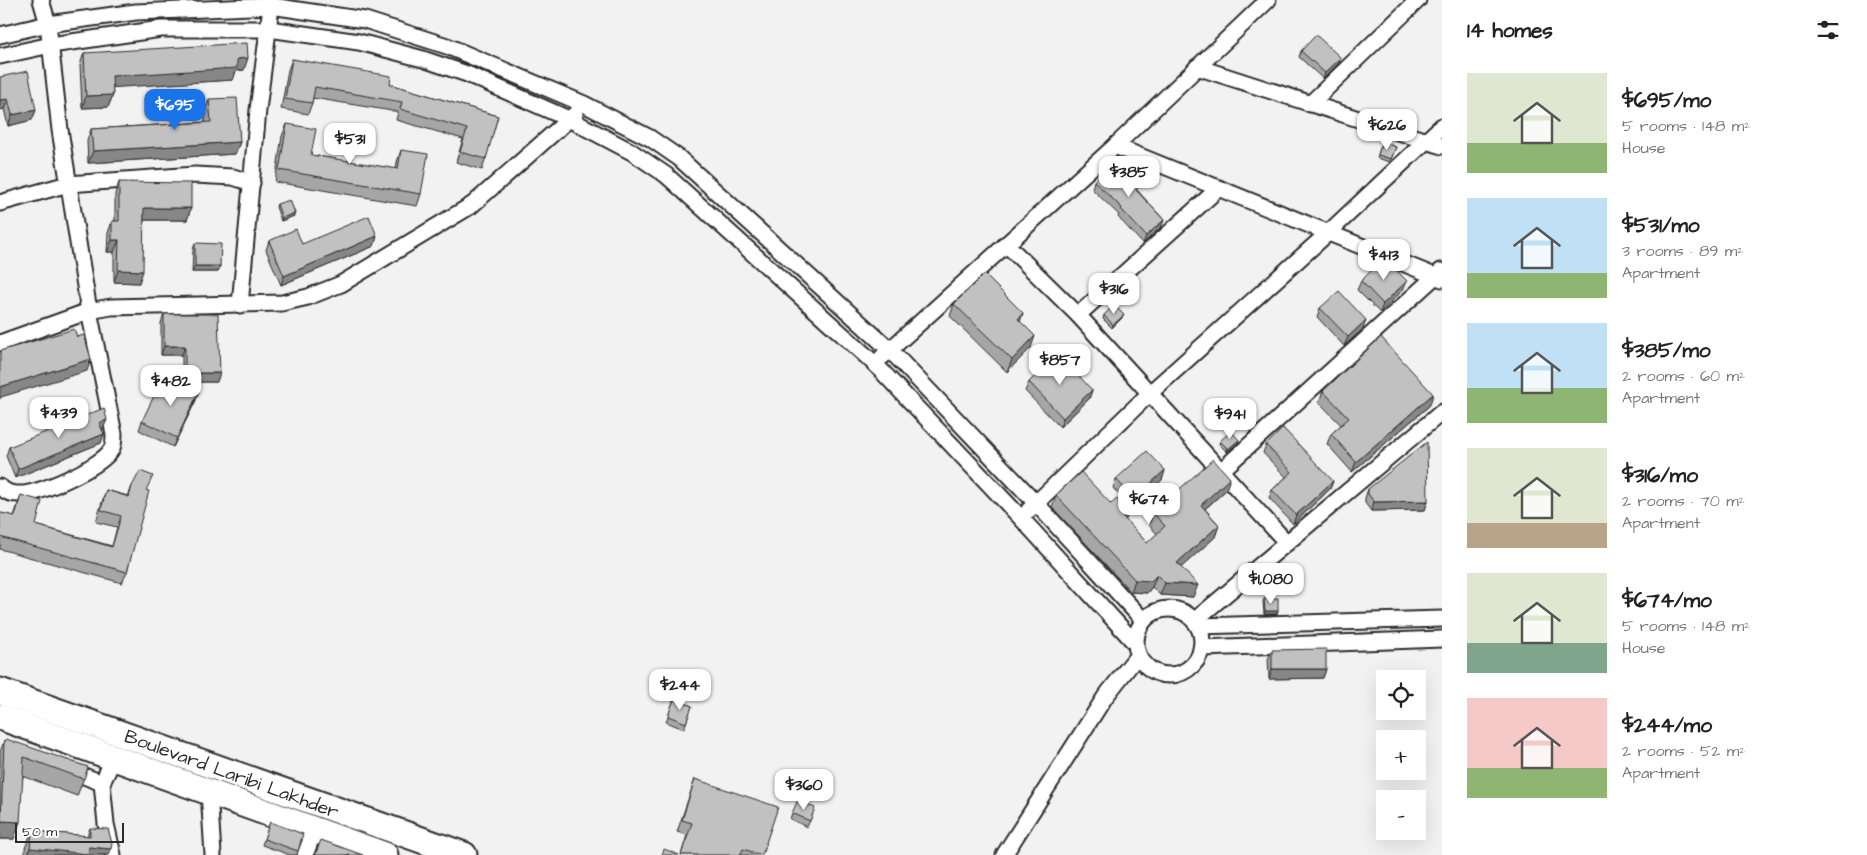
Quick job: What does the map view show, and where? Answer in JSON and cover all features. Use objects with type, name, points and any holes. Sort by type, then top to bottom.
[{"type":"main road","name":"Boulevard Laribi Lakhder","points":[[0,691],[464,855]]},
{"type":"main road","name":"Boulevard Laribi Lakhder","points":[[0,717],[385,855]]},
{"type":"street","points":[[0,487],[8,493],[20,495],[55,485],[98,463],[112,449],[114,434],[89,311],[60,130],[48,24],[41,0]]},
{"type":"street","points":[[875,364],[1115,146],[1268,0]]},
{"type":"street","points":[[1310,104],[1418,0]]},
{"type":"street","points":[[240,305],[258,110],[271,6]]},
{"type":"street","points":[[0,35],[48,24],[136,12],[271,6],[365,20],[447,46],[584,104],[650,138],[679,158],[890,350],[1036,503],[1144,620]]},
{"type":"street","points":[[0,56],[51,45],[161,29],[269,29],[359,42],[422,59],[467,74],[571,120],[632,152],[666,175],[875,364],[1021,518],[1136,649],[1142,663],[1149,670],[1167,676],[1186,671],[1193,665],[1202,648],[1202,638],[1196,623],[1187,614],[1169,609],[1151,614],[1144,620],[1136,635],[1136,649],[1004,855]]},
{"type":"street","points":[[1196,68],[1442,146]]},
{"type":"street","points":[[0,343],[89,311],[111,308],[282,303],[308,297],[341,284],[472,205],[571,120],[584,104]]},
{"type":"street","points":[[1021,518],[1150,393],[1328,233],[1442,126]]},
{"type":"street","points":[[1115,146],[1328,233],[1440,275],[1222,470]]},
{"type":"street","points":[[0,203],[68,184],[195,175],[233,177],[252,183]]},
{"type":"street","points":[[1078,315],[1219,188]]},
{"type":"street","points":[[1006,244],[1078,315],[1287,543]]},
{"type":"street","points":[[1196,623],[1442,412]]},
{"type":"street","points":[[1196,623],[1442,619]]},
{"type":"street","points":[[1202,648],[1442,639]]},
{"type":"street","points":[[114,758],[102,783],[106,824],[114,855]]},
{"type":"street","points":[[54,765],[102,783]]},
{"type":"street","points":[[209,791],[213,855]]},
{"type":"street","points":[[305,855],[314,829]]},
{"type":"building","points":[[1316,35],[1341,58],[1325,73],[1301,51]]},
{"type":"building","points":[[247,43],[248,58],[237,59],[237,68],[112,76],[113,95],[86,96],[84,53]]},
{"type":"building","points":[[292,59],[391,76],[390,84],[498,116],[486,159],[460,152],[467,129],[400,109],[402,102],[315,87],[312,103],[285,99]]},
{"type":"building","points":[[28,71],[36,110],[12,115],[8,99],[0,100],[0,77]]},
{"type":"building","points":[[237,98],[240,142],[93,151],[91,129],[211,122],[209,99]]},
{"type":"building","points":[[287,124],[316,129],[311,155],[398,169],[401,150],[428,154],[421,194],[279,170]]},
{"type":"building","points":[[1382,142],[1396,147],[1391,159],[1378,155]]},
{"type":"building","points":[[1114,161],[1140,186],[1136,190],[1164,220],[1146,236],[1122,208],[1094,181]]},
{"type":"building","points":[[119,182],[191,183],[191,208],[144,208],[143,271],[118,270],[119,240],[112,240],[112,221],[119,221]]},
{"type":"building","points":[[290,200],[295,213],[282,218],[277,204]]},
{"type":"building","points":[[369,216],[377,236],[284,276],[269,241],[296,229],[302,244]]},
{"type":"building","points":[[195,243],[221,244],[220,266],[195,266]]},
{"type":"building","points":[[1384,258],[1407,281],[1383,304],[1361,281]]},
{"type":"building","points":[[984,274],[1023,313],[1018,319],[1035,336],[1012,360],[954,304]]},
{"type":"building","points":[[1339,291],[1366,320],[1348,337],[1320,308]]},
{"type":"building","points":[[1114,305],[1124,315],[1113,325],[1104,315]]},
{"type":"building","points":[[164,314],[218,314],[220,373],[185,373],[185,346],[164,346]]},
{"type":"building","points":[[74,329],[77,337],[84,335],[91,359],[0,387],[0,351]]},
{"type":"building","points":[[1381,337],[1433,394],[1356,462],[1331,434],[1349,418],[1323,391]]},
{"type":"building","points":[[1058,354],[1092,390],[1063,418],[1029,382]]},
{"type":"building","points":[[167,376],[199,391],[177,438],[142,421],[154,396],[157,397]]},
{"type":"building","points":[[104,408],[107,420],[99,423],[104,434],[18,469],[9,447]]},
{"type":"building","points":[[1283,428],[1333,481],[1296,515],[1272,490],[1292,472],[1266,445]]},
{"type":"building","points":[[1231,431],[1239,440],[1228,449],[1220,441]]},
{"type":"building","points":[[1427,442],[1428,501],[1374,502],[1368,494],[1368,489]]},
{"type":"building","points":[[1147,451],[1165,470],[1134,499],[1116,479]]},
{"type":"building","points":[[1213,459],[1230,478],[1201,505],[1219,525],[1177,563],[1198,585],[1165,583],[1157,575],[1151,581],[1135,580],[1056,495],[1081,472],[1111,504],[1117,499],[1129,512],[1123,517],[1147,543],[1165,526],[1153,513]]},
{"type":"building","points":[[140,471],[153,476],[146,490],[149,491],[127,572],[0,537],[0,512],[15,516],[21,495],[42,501],[36,525],[112,547],[121,516],[101,510],[106,490],[129,497],[132,486]]},
{"type":"building","points":[[1278,598],[1278,611],[1265,611],[1264,599]]},
{"type":"building","points":[[1326,649],[1326,669],[1272,669],[1272,650]]},
{"type":"building","points":[[674,699],[692,706],[686,723],[668,716]]},
{"type":"building","points":[[6,739],[88,767],[84,779],[24,757],[20,822],[1,821],[4,741]]},
{"type":"building","points":[[695,779],[778,807],[762,855],[743,849],[740,855],[681,855],[692,823],[682,820]]},
{"type":"building","points":[[798,800],[815,808],[810,821],[792,813]]},
{"type":"building","points":[[270,822],[303,834],[298,851],[264,839]]},
{"type":"building","points":[[90,828],[108,829],[112,843],[111,849],[89,847],[88,854],[30,848],[32,831],[90,836]]},
{"type":"building","points":[[321,840],[363,855],[315,855]]},
{"type":"building","points":[[664,849],[679,855],[662,855]]}]
